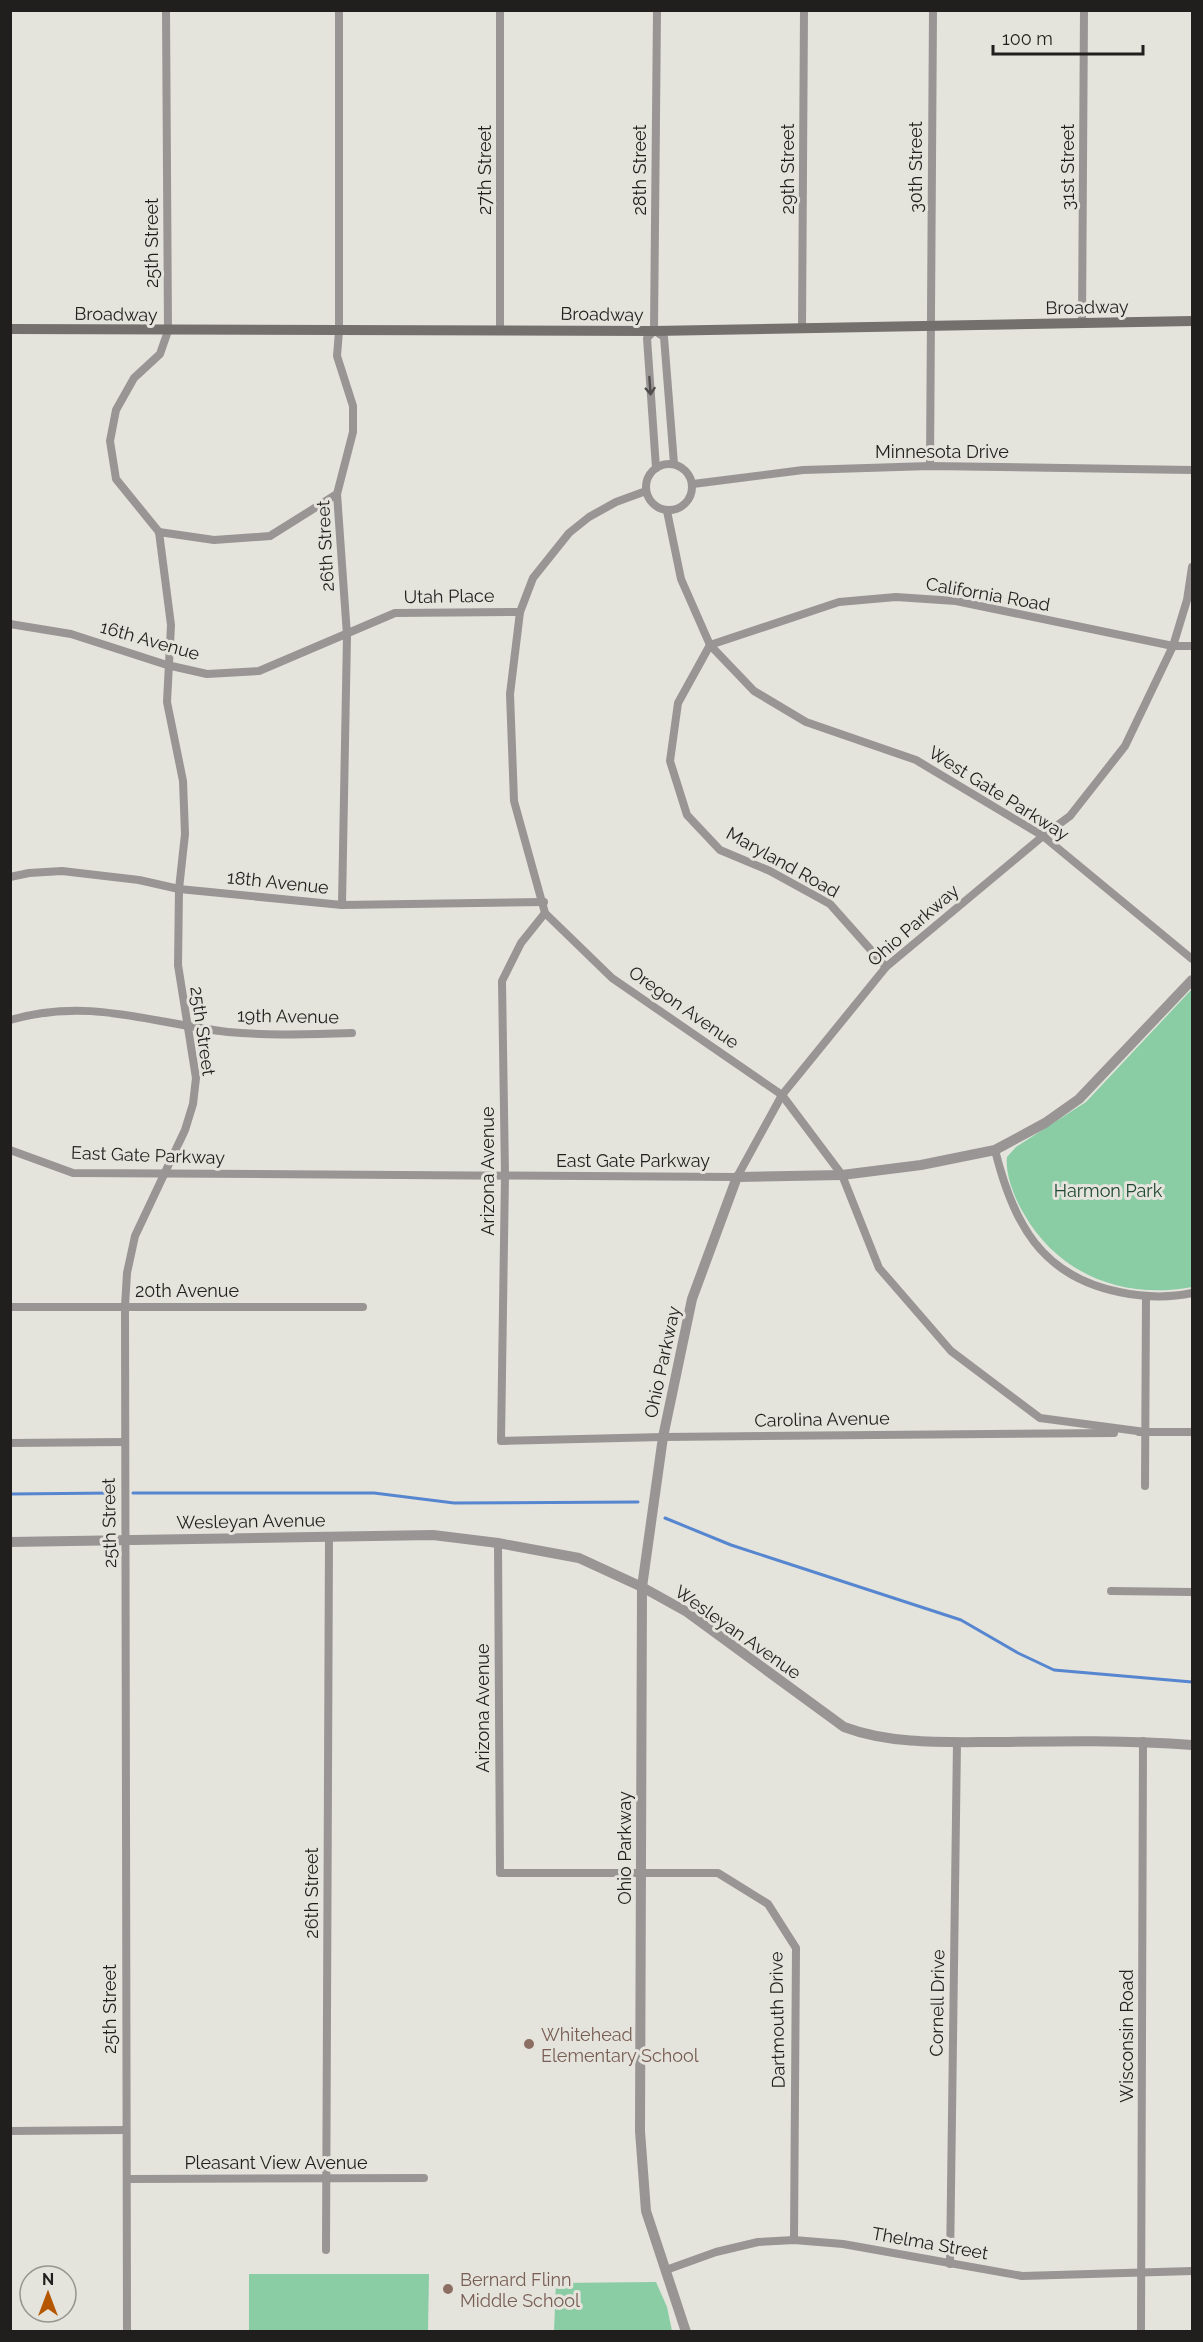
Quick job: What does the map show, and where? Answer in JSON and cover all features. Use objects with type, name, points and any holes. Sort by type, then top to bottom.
[{"type":"main road","name":"Broadway","points":[[10,329],[654,331],[931,324],[1192,321]]},
{"type":"street","name":"25th Street","points":[[127,2331],[124,1306],[126,1273],[135,1236],[185,1130],[193,1104],[196,1078],[185,1026],[177,965],[179,889],[185,834],[183,781],[167,702],[167,666],[171,625],[159,532],[116,479],[110,441],[116,410],[134,378],[160,354],[168,331],[166,10]]},
{"type":"street","name":"26th Street","points":[[339,10],[339,331],[337,356],[353,406],[353,432],[337,494],[346,635],[342,905]]},
{"type":"street","name":"27th Street","points":[[500,329],[501,10]]},
{"type":"street","name":"28th Street","points":[[654,331],[657,10]]},
{"type":"street","name":"29th Street","points":[[802,328],[804,10]]},
{"type":"street","name":"30th Street","points":[[930,466],[933,10]]},
{"type":"street","name":"31st Street","points":[[1082,324],[1084,10]]},
{"type":"street","points":[[656,468],[647,338],[654,331],[664,337],[674,464]]},
{"type":"street","points":[[674,464],[686,470],[693,484],[693,491],[687,503],[681,508],[667,511],[653,505],[646,491],[648,478],[656,468],[674,464]]},
{"type":"street","name":"Minnesota Drive","points":[[693,484],[803,470],[930,466],[1192,470]]},
{"type":"street","points":[[545,913],[544,902],[514,801],[510,694],[520,612],[533,578],[569,532],[589,517],[616,502],[646,491]]},
{"type":"street","points":[[159,532],[214,540],[270,536],[337,494]]},
{"type":"street","name":"West Gate Parkway","points":[[667,511],[681,579],[710,645],[754,691],[806,722],[916,760],[1042,836],[1192,959]]},
{"type":"street","name":"Ohio Parkway","points":[[686,2331],[646,2211],[640,2131],[640,1871],[642,1587],[663,1437],[692,1299],[737,1177],[782,1095],[886,967],[1042,836],[1070,816],[1125,746],[1173,646],[1187,600],[1192,567]]},
{"type":"street","name":"California Road","points":[[710,645],[839,602],[896,597],[956,601],[1173,646],[1192,646]]},
{"type":"street","name":"Utah Place","points":[[346,635],[395,613],[520,612]]},
{"type":"street","name":"16th Avenue","points":[[10,624],[71,634],[167,666],[207,674],[259,671],[346,635]]},
{"type":"street","name":"Maryland Road","points":[[710,645],[678,703],[670,761],[687,815],[720,850],[770,871],[830,904],[886,967]]},
{"type":"street","name":"18th Avenue","points":[[10,877],[62,871],[139,880],[179,889],[342,905],[544,902]]},
{"type":"street","name":"Oregon Avenue","points":[[545,913],[612,978],[782,1095],[842,1175],[879,1268],[951,1351],[1040,1418],[1145,1432]]},
{"type":"street","name":"Arizona Avenue","points":[[501,1441],[505,1175],[502,981],[521,943],[545,913]]},
{"type":"street","name":"East Gate Parkway","points":[[10,1150],[73,1173],[737,1177],[842,1175],[921,1165],[995,1150],[1045,1123],[1079,1099],[1192,980]]},
{"type":"street","name":"19th Avenue","points":[[10,1020],[62,1009],[89,1009],[118,1012],[185,1026],[260,1034],[352,1033]]},
{"type":"street","points":[[995,1150],[1017,1215],[1032,1240],[1053,1264],[1094,1285],[1146,1296],[1192,1293]]},
{"type":"street","points":[[1146,1296],[1146,1485]]},
{"type":"street","name":"20th Avenue","points":[[10,1307],[363,1307]]},
{"type":"street","name":"Carolina Avenue","points":[[501,1441],[663,1437],[1192,1432]]},
{"type":"street","points":[[10,1443],[124,1442]]},
{"type":"street","name":"Wesleyan Avenue","points":[[10,1542],[433,1535],[498,1543],[579,1558],[642,1587],[687,1612],[844,1727],[870,1737],[957,1742],[1143,1741],[1192,1745]]},
{"type":"street","name":"26th Street","points":[[326,2250],[329,1536]]},
{"type":"street","name":"Arizona Avenue","points":[[498,1543],[500,1873]]},
{"type":"street","points":[[1111,1591],[1192,1592]]},
{"type":"street","name":"Wisconsin Road","points":[[1141,2331],[1143,1741]]},
{"type":"street","name":"Cornell Drive","points":[[950,2264],[957,1742]]},
{"type":"street","name":"Dartmouth Drive","points":[[500,1873],[640,1871],[718,1873],[768,1904],[796,1948],[794,2240]]},
{"type":"street","points":[[10,2131],[125,2130]]},
{"type":"street","name":"Pleasant View Avenue","points":[[128,2179],[424,2178]]},
{"type":"street","name":"Thelma Street","points":[[666,2270],[716,2252],[758,2242],[794,2240],[843,2244],[1022,2276],[1192,2271]]},
{"type":"green space","name":"Harmon Park","points":[[1192,989],[1192,1287],[1142,1290],[1118,1286],[1075,1267],[1055,1253],[1038,1235],[1014,1194],[1009,1179],[1007,1157],[1016,1147],[1086,1102]]},
{"type":"green space","points":[[249,2274],[429,2274],[428,2331],[249,2331]]},
{"type":"green space","points":[[656,2282],[667,2307],[672,2331],[554,2331],[556,2283]]},
{"type":"waterway","points":[[10,1494],[115,1493]]},
{"type":"waterway","points":[[133,1493],[374,1493],[454,1503],[638,1502]]},
{"type":"waterway","points":[[665,1518],[731,1545],[961,1620],[1018,1653],[1054,1670],[1192,1682]]},
{"type":"place","name":"Whitehead Elementary School","points":[[529,2044]]},
{"type":"place","name":"Bernard Flinn Middle School","points":[[448,2289]]}]
